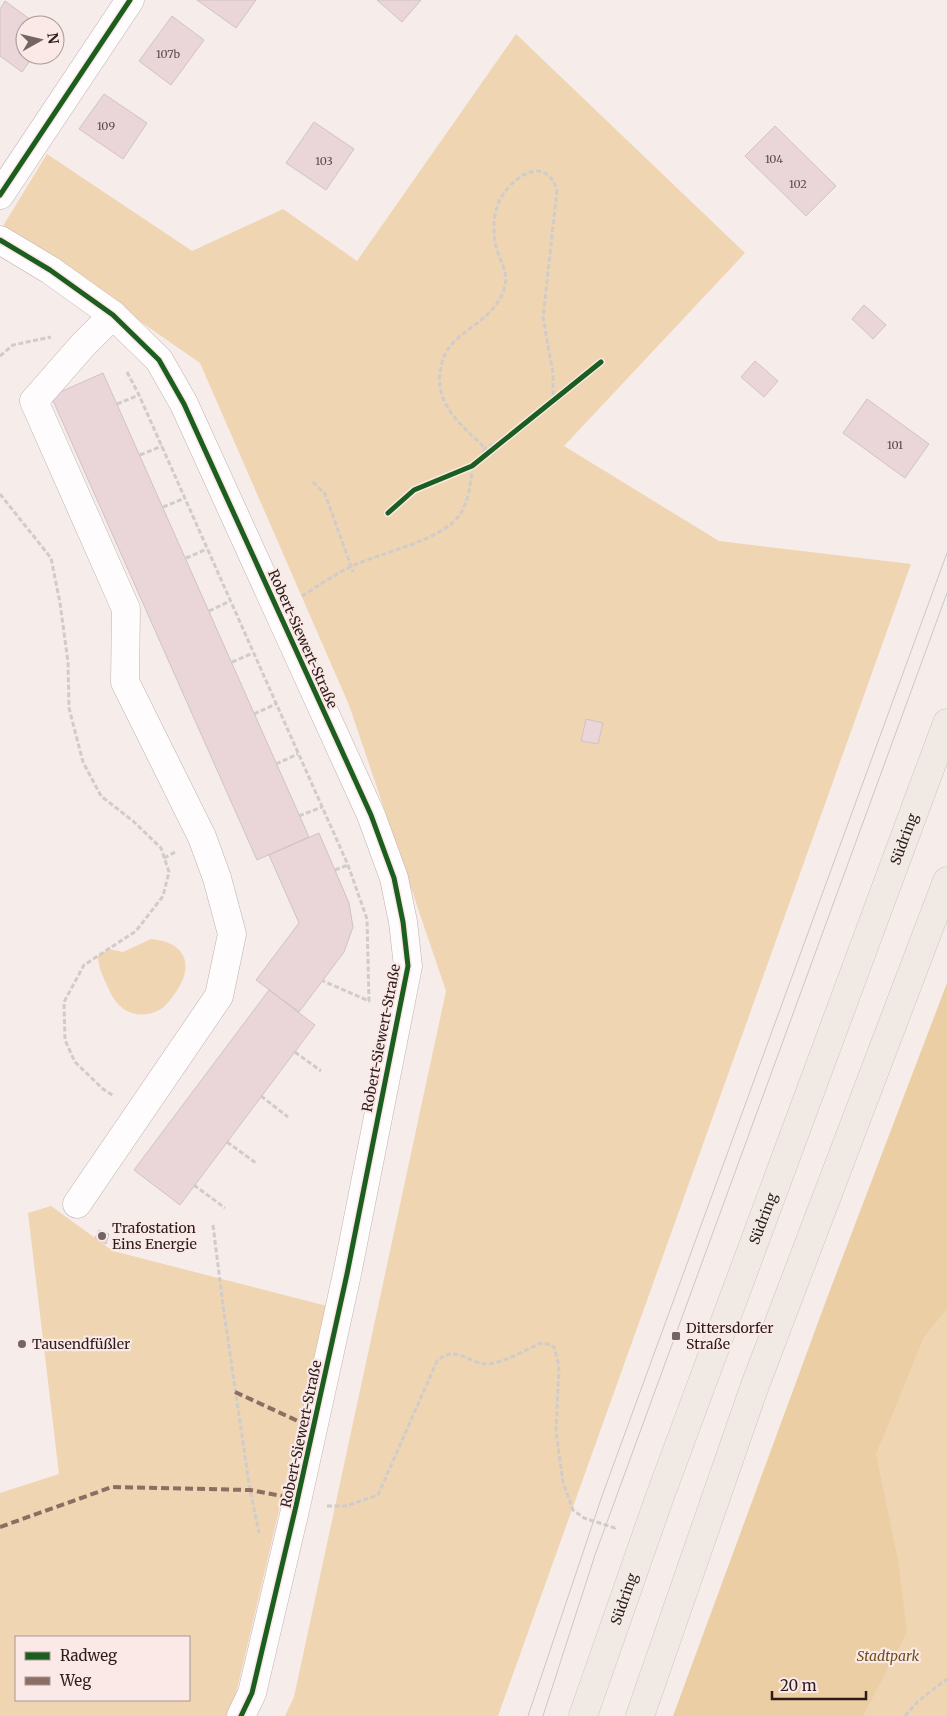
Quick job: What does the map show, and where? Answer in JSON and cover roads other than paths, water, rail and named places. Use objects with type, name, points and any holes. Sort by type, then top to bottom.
[{"type":"main road","name":"Südring","points":[[583,1716],[659,1499],[947,723]]},
{"type":"main road","points":[[640,1716],[754,1388],[947,881]]},
{"type":"street","points":[[0,195],[130,0]]},
{"type":"street","name":"Robert-Siewert-Straße","points":[[0,240],[50,270],[113,316],[159,360],[184,404],[364,800],[394,878],[403,922],[408,966],[347,1274],[296,1506],[252,1693],[240,1716]]},
{"type":"street","points":[[77,1204],[219,996],[232,934],[217,878],[202,837],[125,682],[126,609],[34,401],[83,345],[113,316]]},
{"type":"tram line","points":[[528,1716],[602,1496],[947,553]]},
{"type":"tram line","points":[[543,1716],[595,1555],[947,593]]},
{"type":"place","name":"Trafostation Eins Energie","points":[[102,1236]]},
{"type":"place","name":"Dittersdorfer Straße","points":[[676,1336]]},
{"type":"place","name":"Tausendfüßler","points":[[22,1344]]},
{"type":"park label","name":"Stadtpark","points":[[888,1656]]}]
